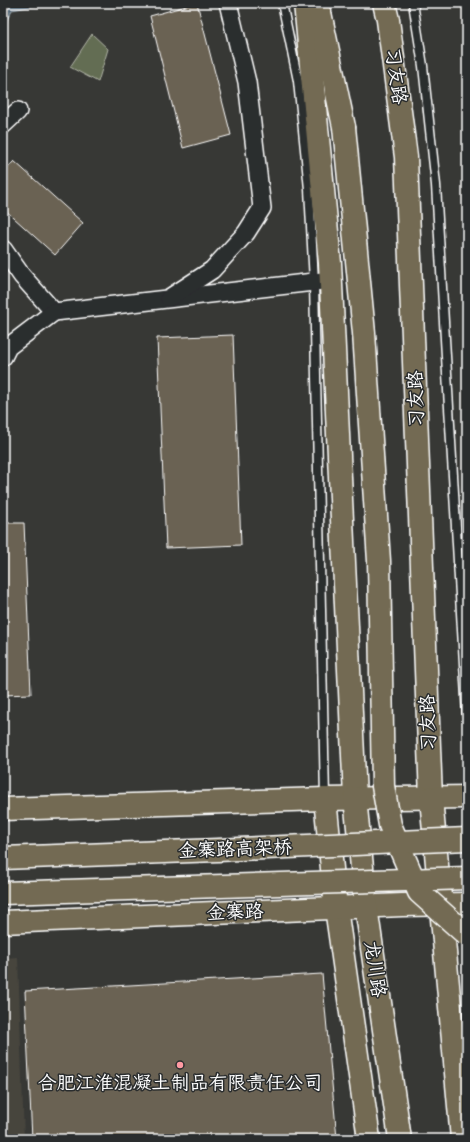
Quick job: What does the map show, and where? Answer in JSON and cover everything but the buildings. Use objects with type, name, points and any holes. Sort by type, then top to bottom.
[{"type":"main road","points":[[305,3],[355,798]]},
{"type":"main road","points":[[318,3],[344,127],[364,333],[379,561],[383,786],[390,825],[419,892],[467,936]]},
{"type":"main road","name":"习友路","points":[[384,3],[388,20],[406,157],[431,798]]},
{"type":"main road","points":[[3,809],[355,798],[467,797]]},
{"type":"main road","name":"龙川路","points":[[355,798],[366,907],[400,1139]]},
{"type":"main road","points":[[431,798],[462,1139]]},
{"type":"main road","name":"龙川路","points":[[325,799],[336,908],[369,1139]]},
{"type":"main road","name":"金寨路高架桥","points":[[3,858],[467,839]]},
{"type":"main road","name":"金寨路高架桥","points":[[3,893],[467,878]]},
{"type":"main road","name":"金寨路","points":[[3,922],[467,904]]},
{"type":"street","points":[[166,300],[212,270],[246,233],[262,208],[247,82],[228,3]]},
{"type":"street","points":[[3,125],[18,110]]},
{"type":"street","points":[[3,249],[22,276],[54,312]]},
{"type":"street","points":[[3,358],[8,347],[54,312],[322,281]]},
{"type":"lane","points":[[282,3],[298,81],[309,188],[322,281],[325,799]]},
{"type":"lane","points":[[413,3],[423,66],[436,185],[467,715]]},
{"type":"shaded area","points":[[18,957],[24,1139],[3,1139],[3,958]]},
{"type":"green space","points":[[92,34],[108,49],[98,82],[70,67]]},
{"type":"water","points":[[3,3],[36,3],[34,6],[12,10],[3,33]]},
{"type":"place","name":"合肥江淮混凝土制品有限责任公司","points":[[180,1065]]}]
